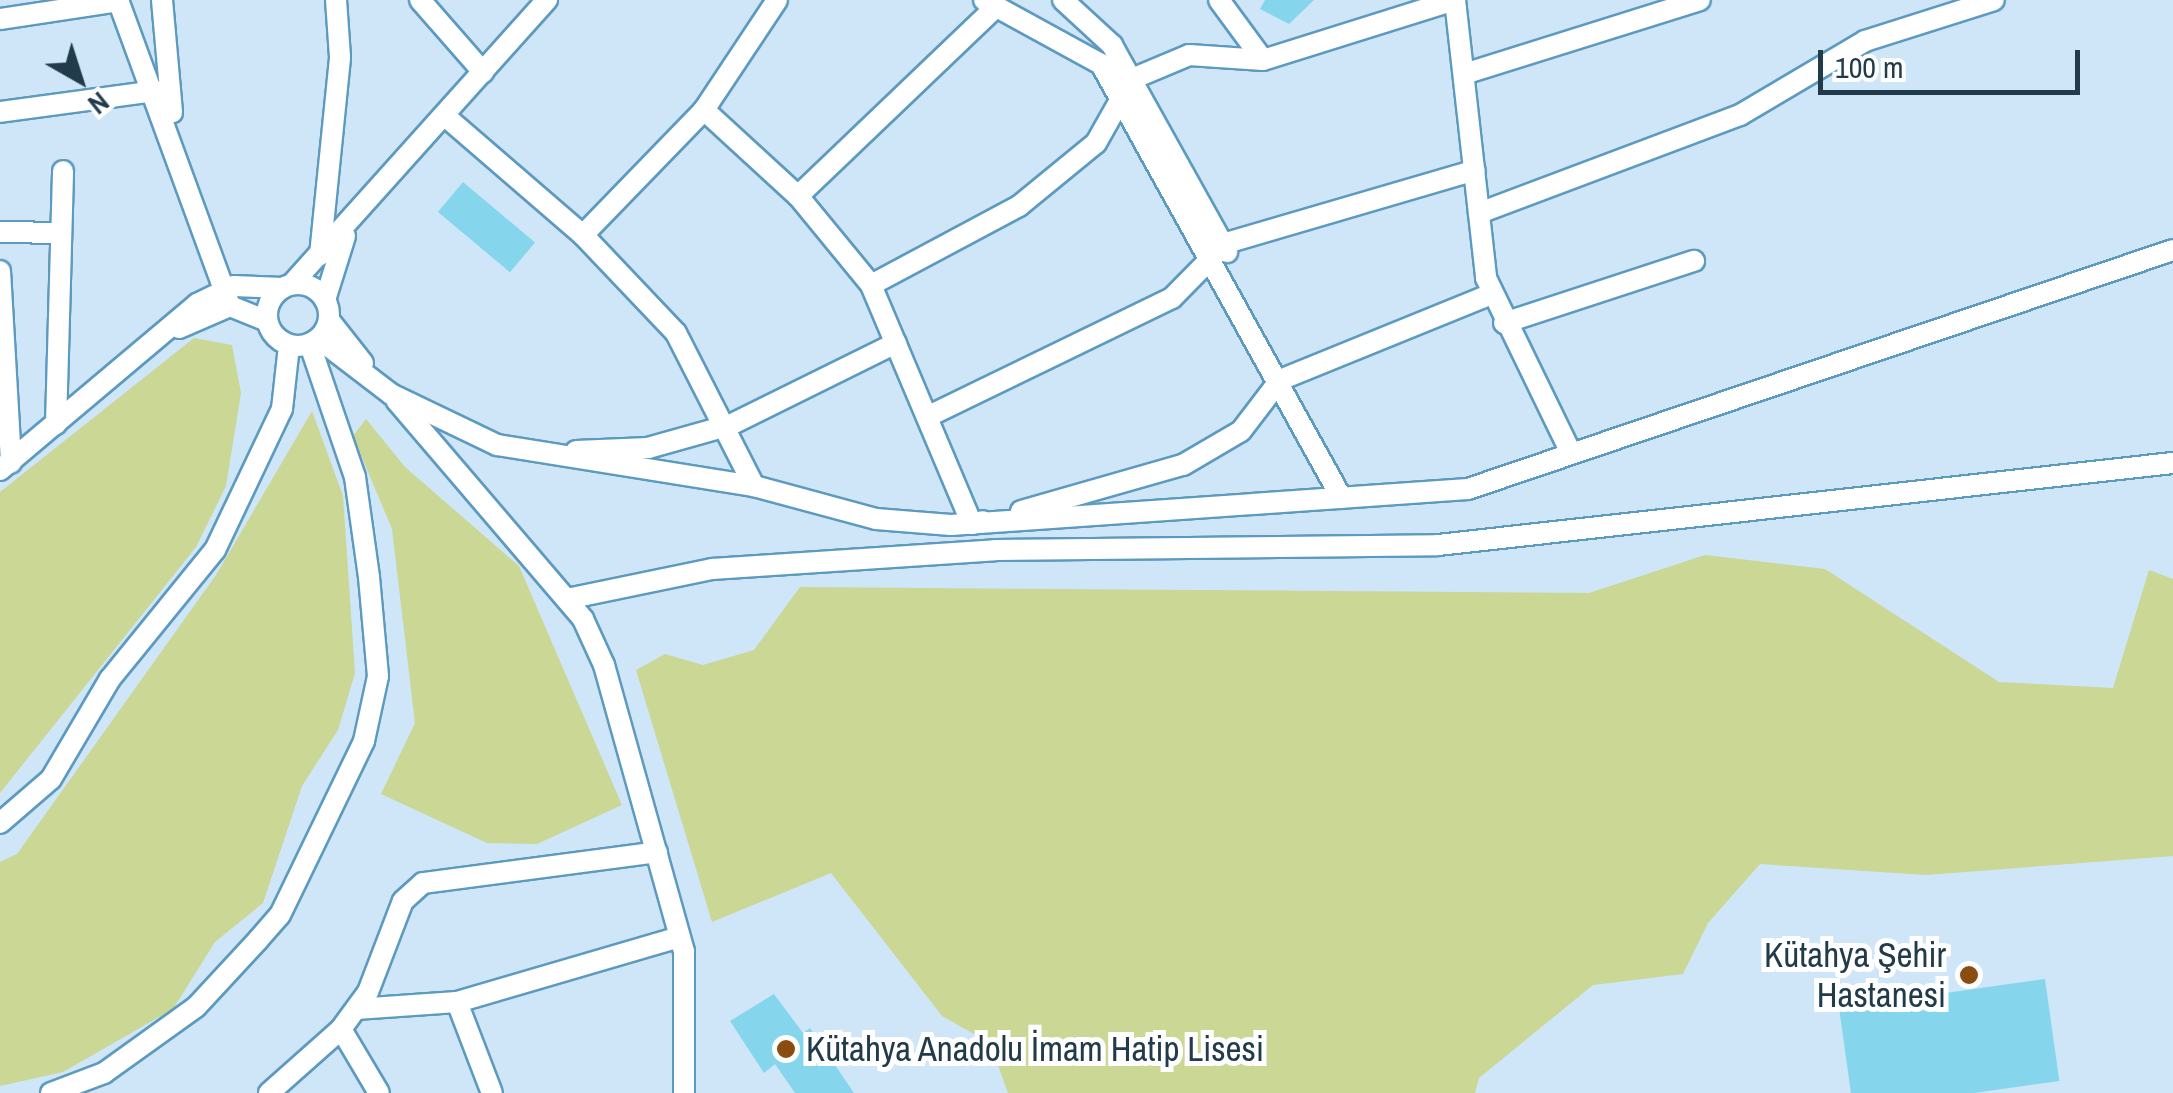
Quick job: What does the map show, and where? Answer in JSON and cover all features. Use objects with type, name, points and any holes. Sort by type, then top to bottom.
[{"type":"street","points":[[0,18],[118,0],[174,140],[227,298],[267,322],[315,330],[391,394],[567,599],[604,665],[680,937],[684,1093]]},
{"type":"street","points":[[162,0],[174,140]]},
{"type":"street","points":[[336,0],[340,56]]},
{"type":"street","points":[[320,256],[349,0]]},
{"type":"street","points":[[420,0],[439,11],[483,72]]},
{"type":"street","points":[[267,322],[287,286],[348,230],[546,0]]},
{"type":"street","points":[[583,235],[704,110],[777,0]]},
{"type":"street","points":[[1063,0],[1084,10],[1132,80],[1226,243],[1235,293]]},
{"type":"street","points":[[1219,0],[1262,60]]},
{"type":"street","points":[[871,285],[1020,206],[1096,143],[1132,80],[1189,56],[1262,60],[1455,0],[1492,294],[1570,451]]},
{"type":"street","points":[[1464,74],[1700,0]]},
{"type":"street","points":[[1480,213],[1740,115],[1865,40],[1994,0]]},
{"type":"street","points":[[798,196],[991,3],[1072,40],[1101,64],[1210,260],[1235,293],[1342,498]]},
{"type":"street","points":[[0,112],[156,91]]},
{"type":"street","points":[[704,110],[798,196],[871,285],[972,524]]},
{"type":"street","points":[[445,116],[583,235],[676,333],[730,425],[754,486]]},
{"type":"street","points":[[927,417],[1172,298],[1226,243],[1475,170]]},
{"type":"street","points":[[56,424],[62,171]]},
{"type":"street","points":[[0,823],[51,779],[110,679],[215,550],[315,330],[348,230]]},
{"type":"street","points":[[0,232],[61,232]]},
{"type":"street","points":[[391,394],[497,445],[754,486],[876,519],[972,524],[1468,489],[1570,451],[2173,250]]},
{"type":"street","points":[[1504,323],[1694,260]]},
{"type":"street","points":[[0,271],[6,466]]},
{"type":"street","points":[[6,466],[159,338],[227,298],[287,286]]},
{"type":"street","points":[[51,1093],[104,1073],[196,1008],[258,940],[280,915],[364,741],[378,676],[370,576],[355,477],[315,330],[287,286]]},
{"type":"street","points":[[972,524],[1183,465],[1240,432],[1280,380],[1492,294]]},
{"type":"street","points":[[549,454],[648,448],[730,425],[896,343]]},
{"type":"street","points":[[567,599],[712,569],[995,550],[1438,545],[2173,463]]},
{"type":"street","points":[[269,1093],[341,1029],[356,1009],[403,901],[424,882],[657,852]]},
{"type":"street","points":[[356,1009],[457,1002],[680,937]]},
{"type":"street","points":[[457,1002],[492,1093]]},
{"type":"street","points":[[341,1029],[380,1093]]},
{"type":"green space","points":[[194,338],[232,345],[241,393],[226,486],[196,547],[0,793],[0,492]]},
{"type":"green space","points":[[312,411],[343,496],[355,673],[338,730],[302,786],[263,903],[215,942],[173,1009],[63,1072],[0,1086],[0,862],[17,854],[216,575]]},
{"type":"green space","points":[[366,419],[405,467],[519,566],[622,805],[537,844],[487,843],[381,794],[415,723],[392,529],[353,436]]},
{"type":"green space","points":[[1705,555],[1825,569],[1999,682],[2113,688],[2149,570],[2173,579],[2173,856],[1926,875],[1760,864],[1708,923],[1683,974],[1593,985],[1479,1078],[1475,1093],[1008,1093],[990,1043],[942,1016],[831,873],[712,922],[636,670],[665,654],[703,665],[754,650],[800,587],[1589,593]]},
{"type":"building","points":[[1265,0],[1314,0],[1289,24],[1260,9]]},
{"type":"building","points":[[463,182],[535,242],[510,272],[438,212]]},
{"type":"building","points":[[2045,979],[2059,1081],[1974,1093],[1851,1093],[1839,1008]]},
{"type":"building","name":"Kütahya Anadolu İmam Hatip Lisesi","points":[[774,994],[803,1033],[810,1028],[854,1093],[795,1093],[775,1064],[764,1073],[730,1021]]},
{"type":"place","name":"Kütahya Şehir Hastanesi","points":[[1969,975]]},
{"type":"place","name":"Kütahya Anadolu İmam Hatip Lisesi","points":[[786,1049]]}]
